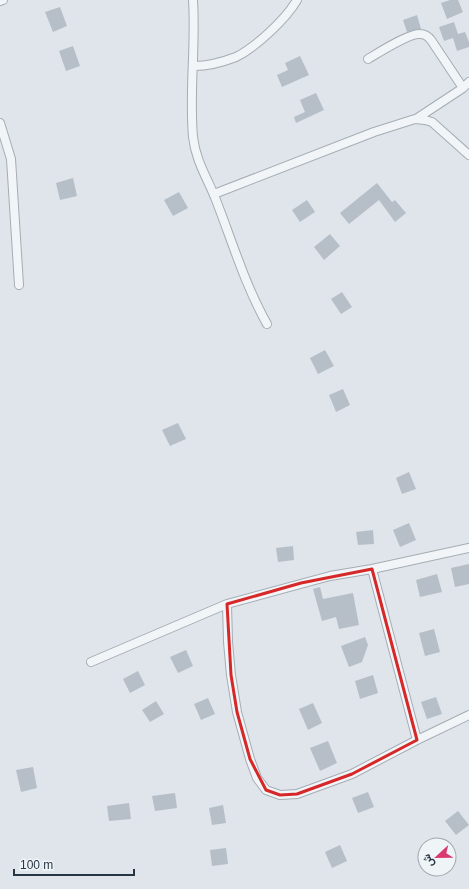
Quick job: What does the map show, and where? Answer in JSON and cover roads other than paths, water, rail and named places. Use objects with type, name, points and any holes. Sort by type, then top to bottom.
[{"type":"street","points":[[193,0],[195,25],[192,108],[197,158],[202,172],[214,194],[256,304],[266,324]]},
{"type":"street","points":[[194,66],[218,62],[238,56],[260,40],[284,18],[297,0]]},
{"type":"street","points":[[214,194],[374,132],[415,119],[466,85],[424,34],[416,34],[398,42],[368,60]]},
{"type":"street","points":[[432,109],[432,122]]},
{"type":"street","points":[[415,119],[432,122],[469,155]]},
{"type":"street","points":[[0,123],[11,160],[19,285]]},
{"type":"street","points":[[91,662],[227,604],[330,576],[372,569],[469,548]]},
{"type":"street","points":[[372,569],[417,740]]},
{"type":"street","points":[[227,604],[228,642],[234,695],[244,740],[250,759],[257,778],[266,790],[280,795],[298,794],[352,774],[469,714]]}]
